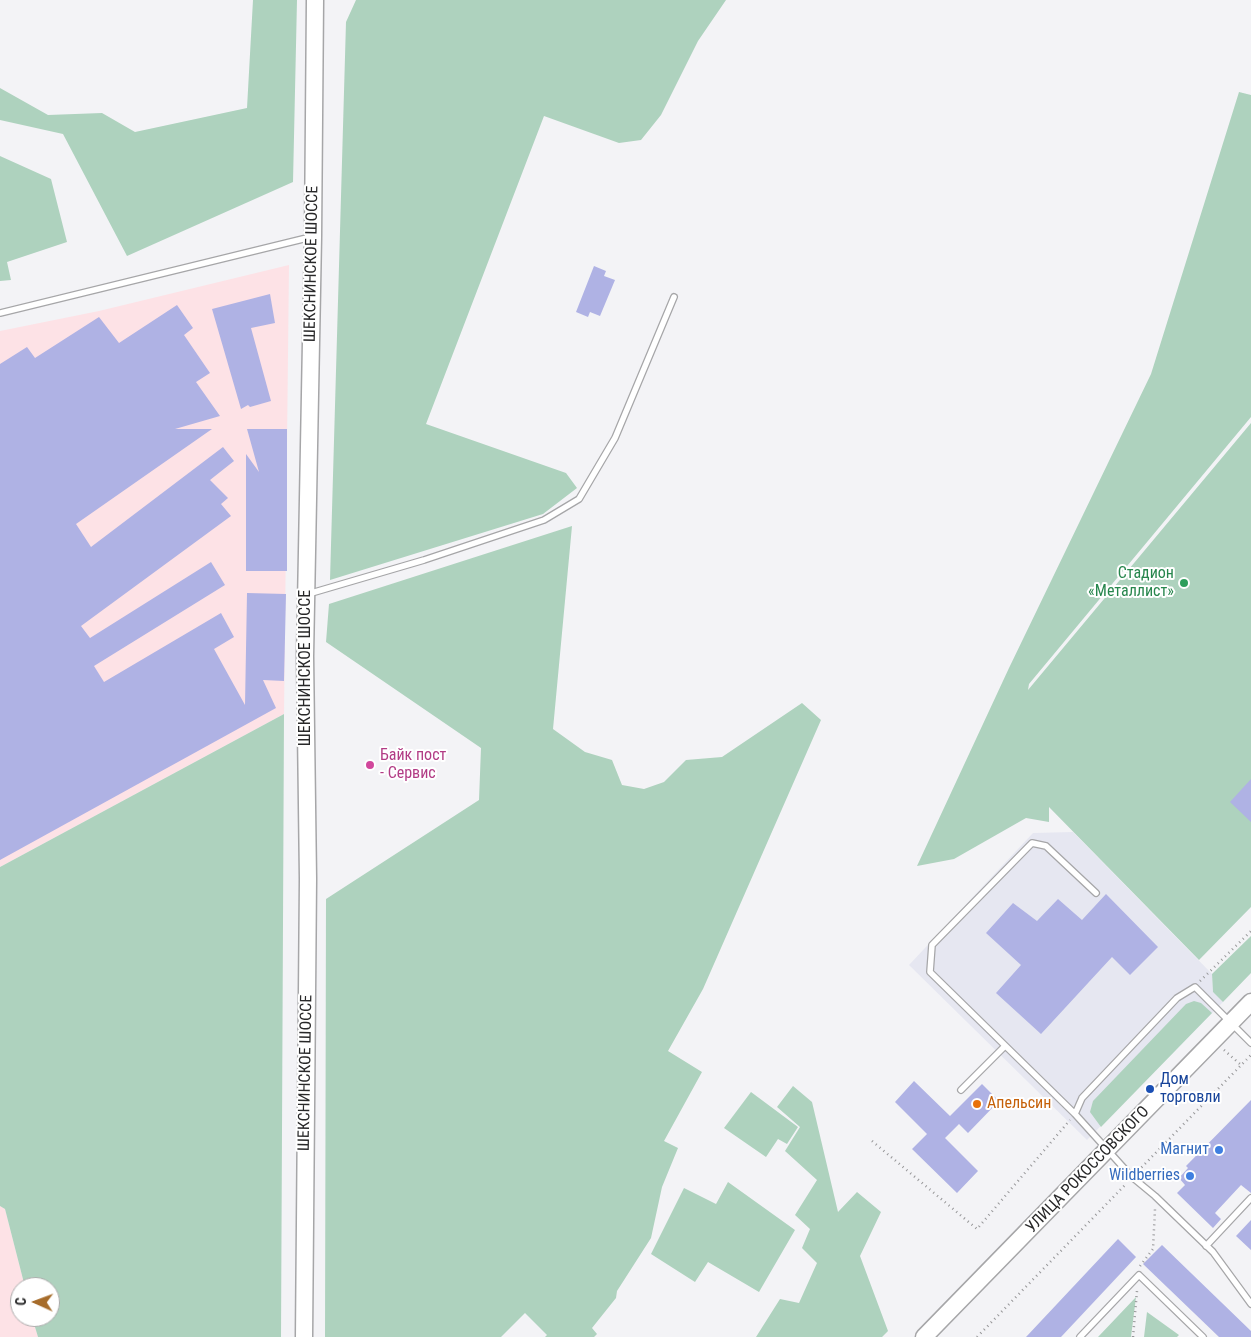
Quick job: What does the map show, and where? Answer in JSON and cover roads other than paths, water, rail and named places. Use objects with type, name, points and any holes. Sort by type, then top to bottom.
[{"type":"main road","name":"ШЕКСНИНСКОЕ ШОССЕ","points":[[304,1337],[308,889],[306,595],[313,237],[315,0]]},
{"type":"main road","name":"УЛИЦА РОКОССОВСКОГО","points":[[924,1337],[1251,1002]]},
{"type":"lane","points":[[0,313],[313,237]]},
{"type":"lane","points":[[306,595],[424,560],[544,520],[579,499],[615,438],[674,297]]},
{"type":"lane","points":[[1096,893],[1046,846],[1032,843],[932,945],[930,972],[1074,1114],[1132,1177],[1155,1196],[1206,1246],[1251,1304]]},
{"type":"lane","points":[[1074,1114],[1082,1098],[1156,1020],[1177,998],[1195,987],[1251,1043]]},
{"type":"lane","points":[[961,1090],[1005,1046]]},
{"type":"lane","points":[[1206,1246],[1251,1198]]},
{"type":"lane","points":[[1080,1337],[1139,1275],[1203,1337]]},
{"type":"place","name":"Стадион «Металлист»","points":[[1184,583]]},
{"type":"place","name":"Байк пост - Сервис","points":[[370,765]]},
{"type":"place","name":"Дом торговли","points":[[1150,1089]]},
{"type":"place","name":"Апельсин","points":[[977,1104]]},
{"type":"place","name":"Магнит","points":[[1219,1150]]},
{"type":"place","name":"Wildberries","points":[[1190,1176]]}]
